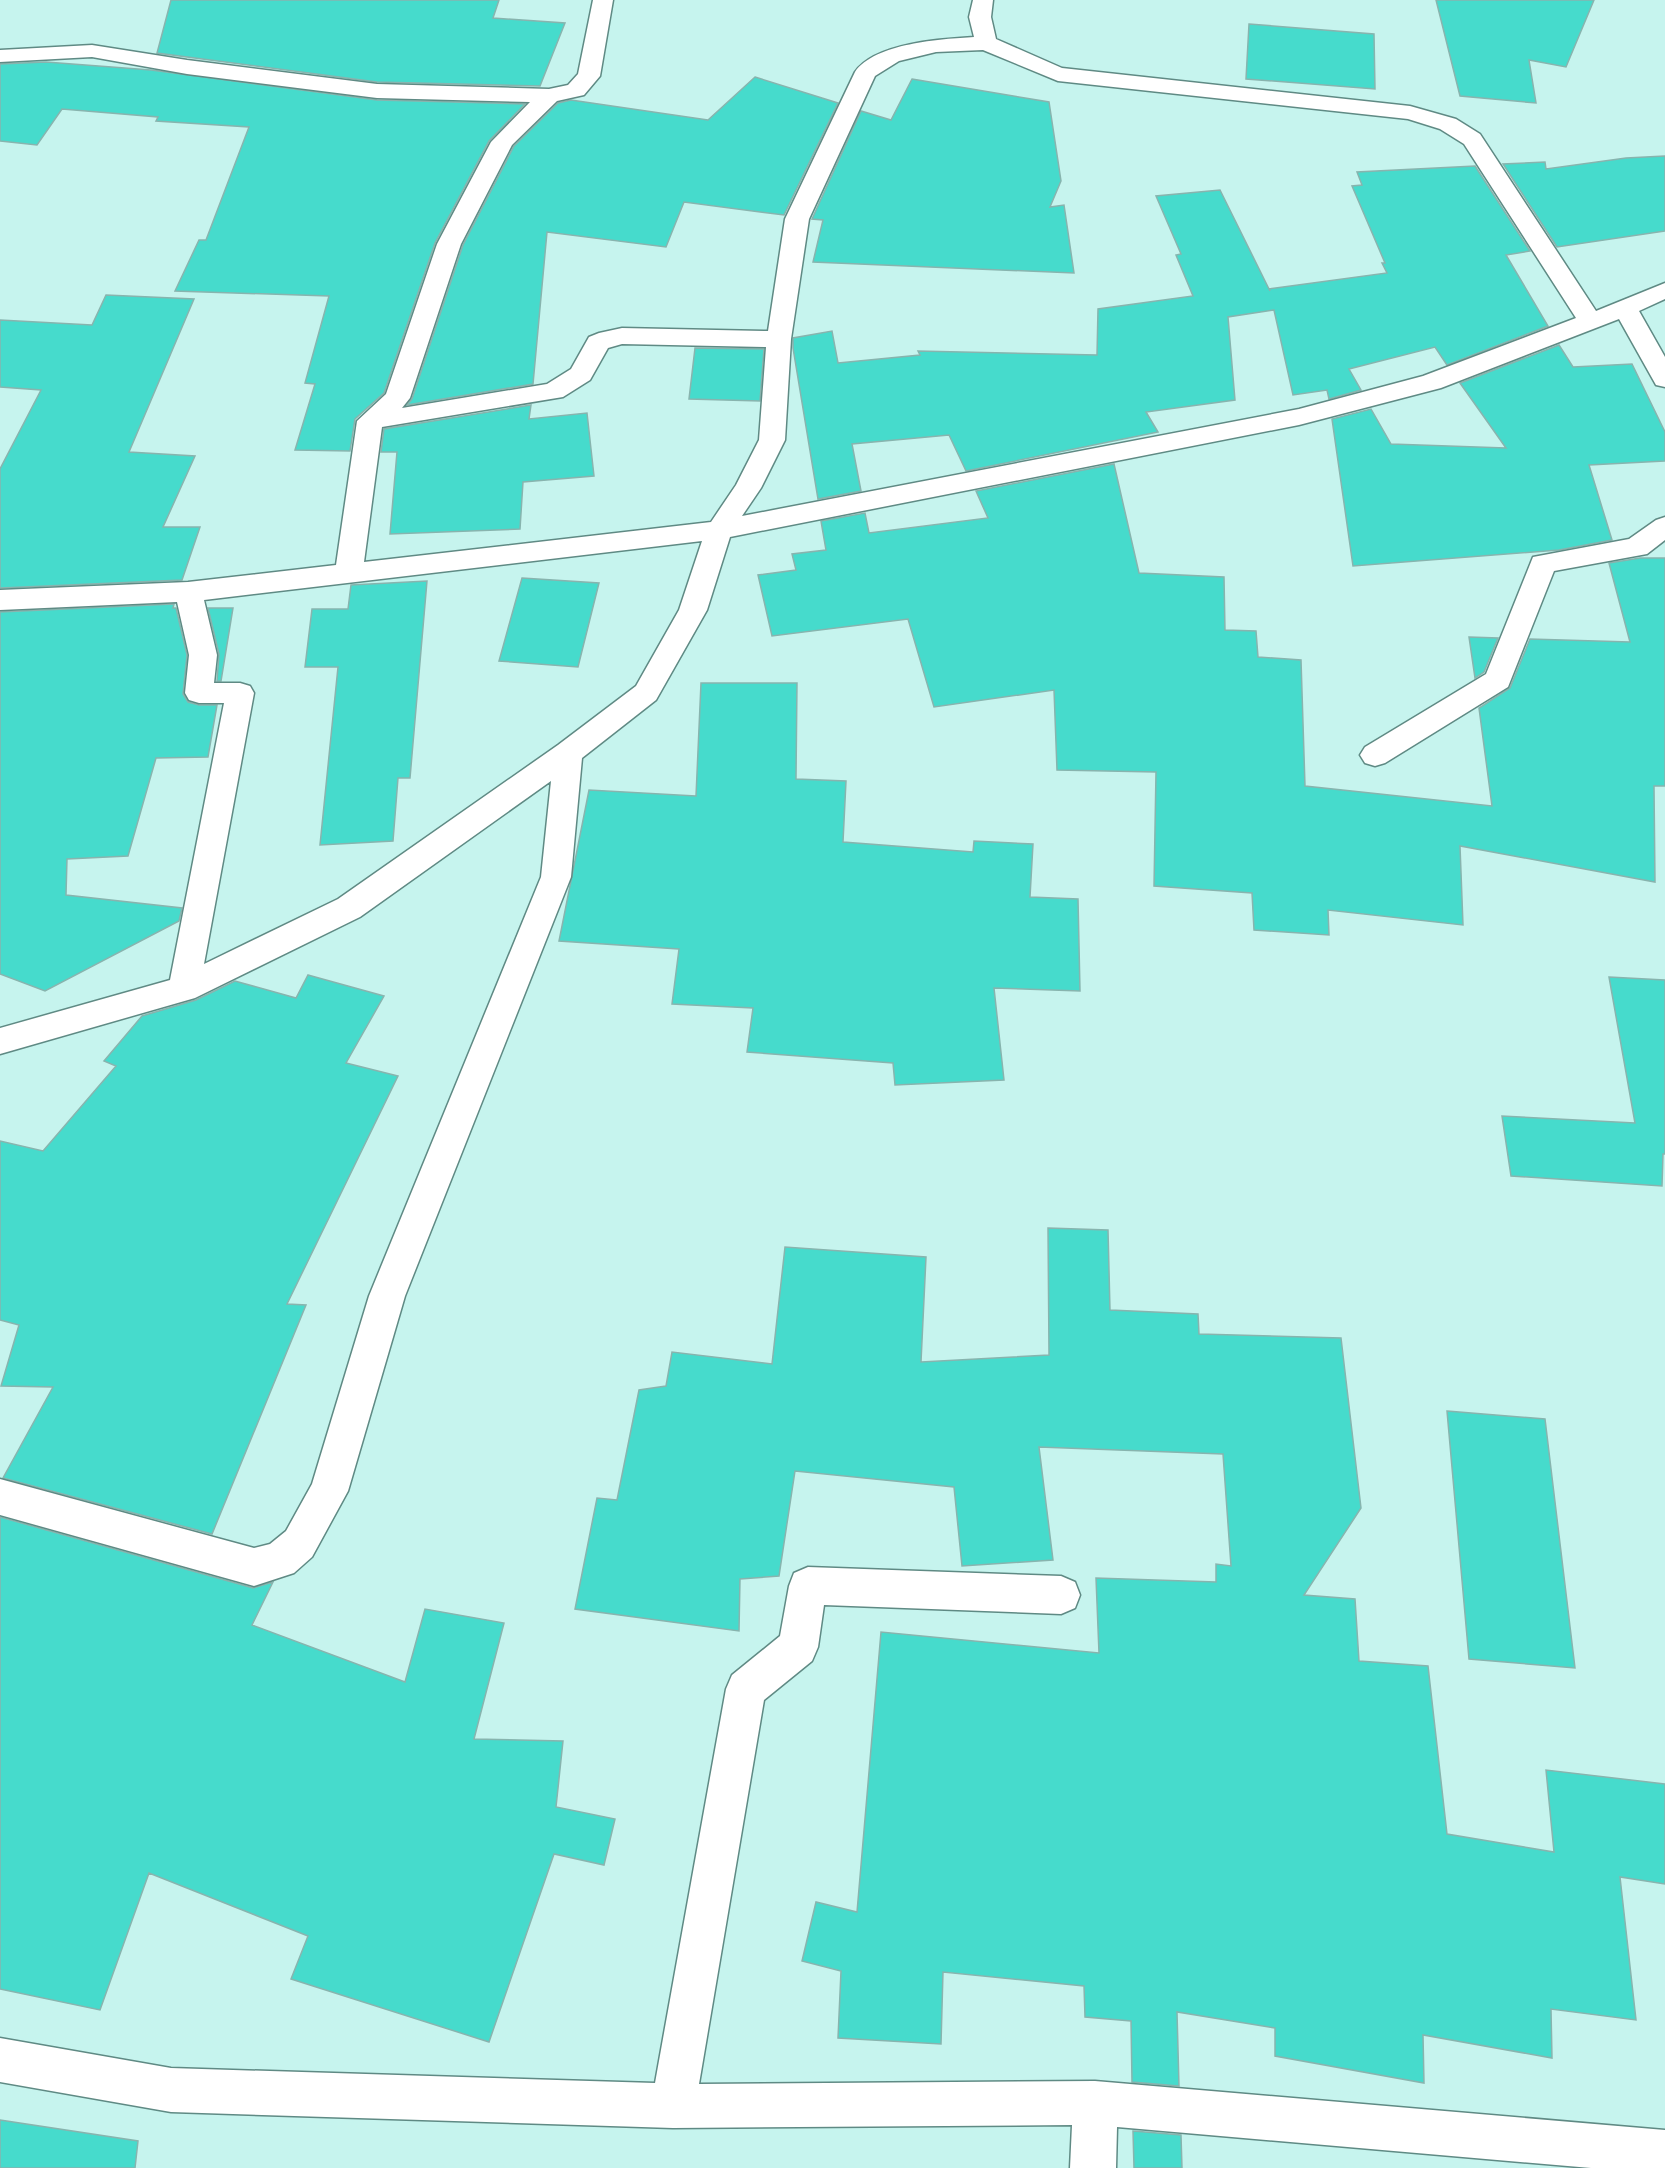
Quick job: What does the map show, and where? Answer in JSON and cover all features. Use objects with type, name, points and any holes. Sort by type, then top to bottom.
[{"type":"street","points":[[0,56],[92,51],[187,67],[377,91],[549,96],[576,90],[589,76],[603,0]]},
{"type":"street","points":[[983,0],[980,17],[986,43]]},
{"type":"street","points":[[0,1041],[184,989],[349,908],[568,753],[646,693],[693,610],[719,530],[748,489],[772,440],[779,339],[797,219],[867,72],[892,56],[936,46],[986,43],[1058,74],[1410,113],[1448,124],[1472,139],[1591,322]]},
{"type":"street","points":[[349,573],[370,421],[397,398],[449,244],[502,142],[549,96]]},
{"type":"street","points":[[0,600],[188,592],[719,530],[1299,417],[1432,382],[1591,322],[1665,290]]},
{"type":"street","points":[[1625,308],[1665,379]]},
{"type":"street","points":[[370,421],[554,391],[581,374],[598,343],[608,338],[622,336],[779,339]]},
{"type":"street","points":[[1375,754],[1498,680],[1543,564],[1637,547],[1665,526]]},
{"type":"street","points":[[184,989],[240,693],[199,693],[203,655],[188,592]]},
{"type":"street","points":[[0,1497],[254,1567],[280,1560],[299,1544],[329,1491],[387,1296],[556,877],[568,753]]},
{"type":"street","points":[[674,2106],[746,1689],[798,1647],[808,1586],[1061,1595]]},
{"type":"street","points":[[0,2060],[171,2090],[674,2106],[1095,2103],[1665,2152]]},
{"type":"street","points":[[1093,2168],[1095,2103]]},
{"type":"building","points":[[171,0],[499,0],[493,18],[565,23],[540,86],[377,82],[157,53]]},
{"type":"building","points":[[1436,0],[1594,0],[1566,67],[1529,60],[1536,103],[1460,96]]},
{"type":"building","points":[[1249,24],[1374,34],[1375,89],[1246,79]]},
{"type":"building","points":[[46,62],[151,70],[377,100],[525,104],[489,141],[435,243],[384,393],[355,419],[350,451],[295,450],[315,384],[305,383],[329,296],[175,291],[199,240],[206,240],[249,127],[156,121],[158,117],[62,109],[37,145],[0,141],[0,64]]},
{"type":"building","points":[[755,77],[838,103],[784,215],[684,202],[666,247],[547,232],[533,384],[407,405],[412,399],[463,245],[514,146],[558,103],[571,100],[708,120]]},
{"type":"building","points":[[912,79],[1049,102],[1061,181],[1050,207],[1064,205],[1074,273],[813,262],[823,220],[812,219],[861,111],[891,120]]},
{"type":"building","points":[[1665,156],[1665,231],[1557,247],[1503,164],[1545,162],[1546,169],[1626,158]]},
{"type":"building","points":[[1475,166],[1530,251],[1506,255],[1548,326],[1447,365],[1435,347],[1349,369],[1361,390],[1329,399],[1327,390],[1293,395],[1274,310],[1228,317],[1235,400],[1146,412],[1158,432],[966,471],[949,435],[852,444],[861,491],[818,499],[793,338],[832,331],[838,363],[920,355],[918,351],[1097,355],[1098,309],[1193,296],[1176,255],[1181,254],[1156,196],[1220,190],[1269,289],[1387,273],[1382,263],[1385,263],[1352,186],[1362,185],[1357,172]]},
{"type":"building","points":[[106,295],[194,299],[129,452],[195,456],[163,527],[200,527],[182,580],[0,588],[0,469],[41,390],[0,387],[0,320],[92,325]]},
{"type":"building","points":[[1559,345],[1573,367],[1632,364],[1665,432],[1665,461],[1589,465],[1612,540],[1559,550],[1353,566],[1332,419],[1371,409],[1391,444],[1506,448],[1460,383]]},
{"type":"building","points":[[695,348],[764,349],[760,401],[689,399]]},
{"type":"building","points":[[531,405],[529,419],[587,413],[594,476],[523,482],[520,529],[390,534],[397,452],[381,452],[384,429]]},
{"type":"building","points":[[1114,464],[1139,573],[1224,577],[1225,630],[1256,631],[1258,657],[1301,660],[1305,786],[1492,806],[1479,708],[1510,688],[1530,639],[1630,642],[1609,563],[1640,558],[1665,558],[1665,786],[1654,786],[1655,882],[1460,846],[1463,925],[1328,910],[1329,935],[1254,930],[1252,893],[1154,886],[1156,772],[1057,770],[1054,690],[934,707],[908,619],[772,636],[758,575],[796,570],[792,554],[826,550],[821,521],[865,513],[869,533],[988,518],[976,491]]},
{"type":"building","points":[[522,578],[599,583],[578,667],[499,661]]},
{"type":"building","points":[[427,581],[410,778],[398,778],[393,841],[320,845],[338,667],[305,667],[312,609],[348,609],[351,585]]},
{"type":"building","points":[[174,604],[173,608],[176,608],[187,655],[183,694],[188,702],[199,705],[217,705],[208,757],[156,758],[128,856],[67,859],[66,895],[182,908],[179,921],[45,991],[0,974],[0,612]]},
{"type":"building","points":[[208,608],[233,608],[221,681],[217,681],[219,654]]},
{"type":"building","points":[[1469,637],[1498,638],[1484,672],[1475,678]]},
{"type":"building","points":[[701,683],[797,683],[796,779],[846,781],[843,842],[973,852],[974,841],[1033,844],[1030,897],[1078,899],[1080,991],[994,988],[1004,1080],[895,1085],[893,1063],[747,1052],[753,1008],[672,1004],[679,949],[559,941],[589,790],[696,796]]},
{"type":"building","points":[[308,975],[384,996],[346,1063],[398,1076],[287,1304],[306,1305],[212,1534],[3,1478],[53,1387],[1,1386],[19,1325],[0,1320],[0,1141],[43,1151],[116,1066],[104,1061],[142,1016],[196,1000],[235,981],[296,998]]},
{"type":"building","points":[[1609,977],[1665,980],[1665,1154],[1663,1154],[1662,1186],[1511,1176],[1502,1116],[1635,1123]]},
{"type":"building","points":[[1048,1228],[1108,1230],[1110,1310],[1198,1314],[1199,1334],[1341,1338],[1361,1508],[1304,1595],[1355,1599],[1359,1661],[1428,1666],[1447,1834],[1554,1852],[1546,1770],[1665,1784],[1665,1884],[1620,1877],[1636,2020],[1551,2009],[1552,2058],[1423,2035],[1424,2083],[1275,2056],[1275,2028],[1177,2012],[1179,2086],[1132,2082],[1131,2021],[1085,2017],[1084,1986],[943,1972],[941,2044],[838,2038],[841,1971],[802,1961],[816,1902],[857,1912],[881,1632],[1099,1653],[1096,1578],[1216,1582],[1216,1564],[1231,1566],[1223,1454],[1039,1447],[1053,1560],[962,1566],[954,1487],[795,1471],[779,1576],[740,1579],[739,1631],[575,1609],[597,1498],[617,1500],[639,1390],[666,1386],[672,1352],[772,1364],[785,1247],[926,1257],[921,1362],[1049,1355]]},
{"type":"building","points":[[1447,1411],[1545,1419],[1575,1668],[1469,1659]]},
{"type":"building","points":[[0,1517],[253,1588],[273,1582],[252,1625],[405,1682],[425,1609],[504,1623],[474,1739],[563,1741],[556,1807],[615,1819],[604,1865],[554,1854],[489,2042],[291,1979],[308,1936],[149,1873],[100,2010],[0,1989]]},
{"type":"building","points":[[0,2120],[138,2141],[135,2168],[0,2168]]},
{"type":"building","points":[[1133,2131],[1181,2135],[1182,2168],[1134,2168]]}]
